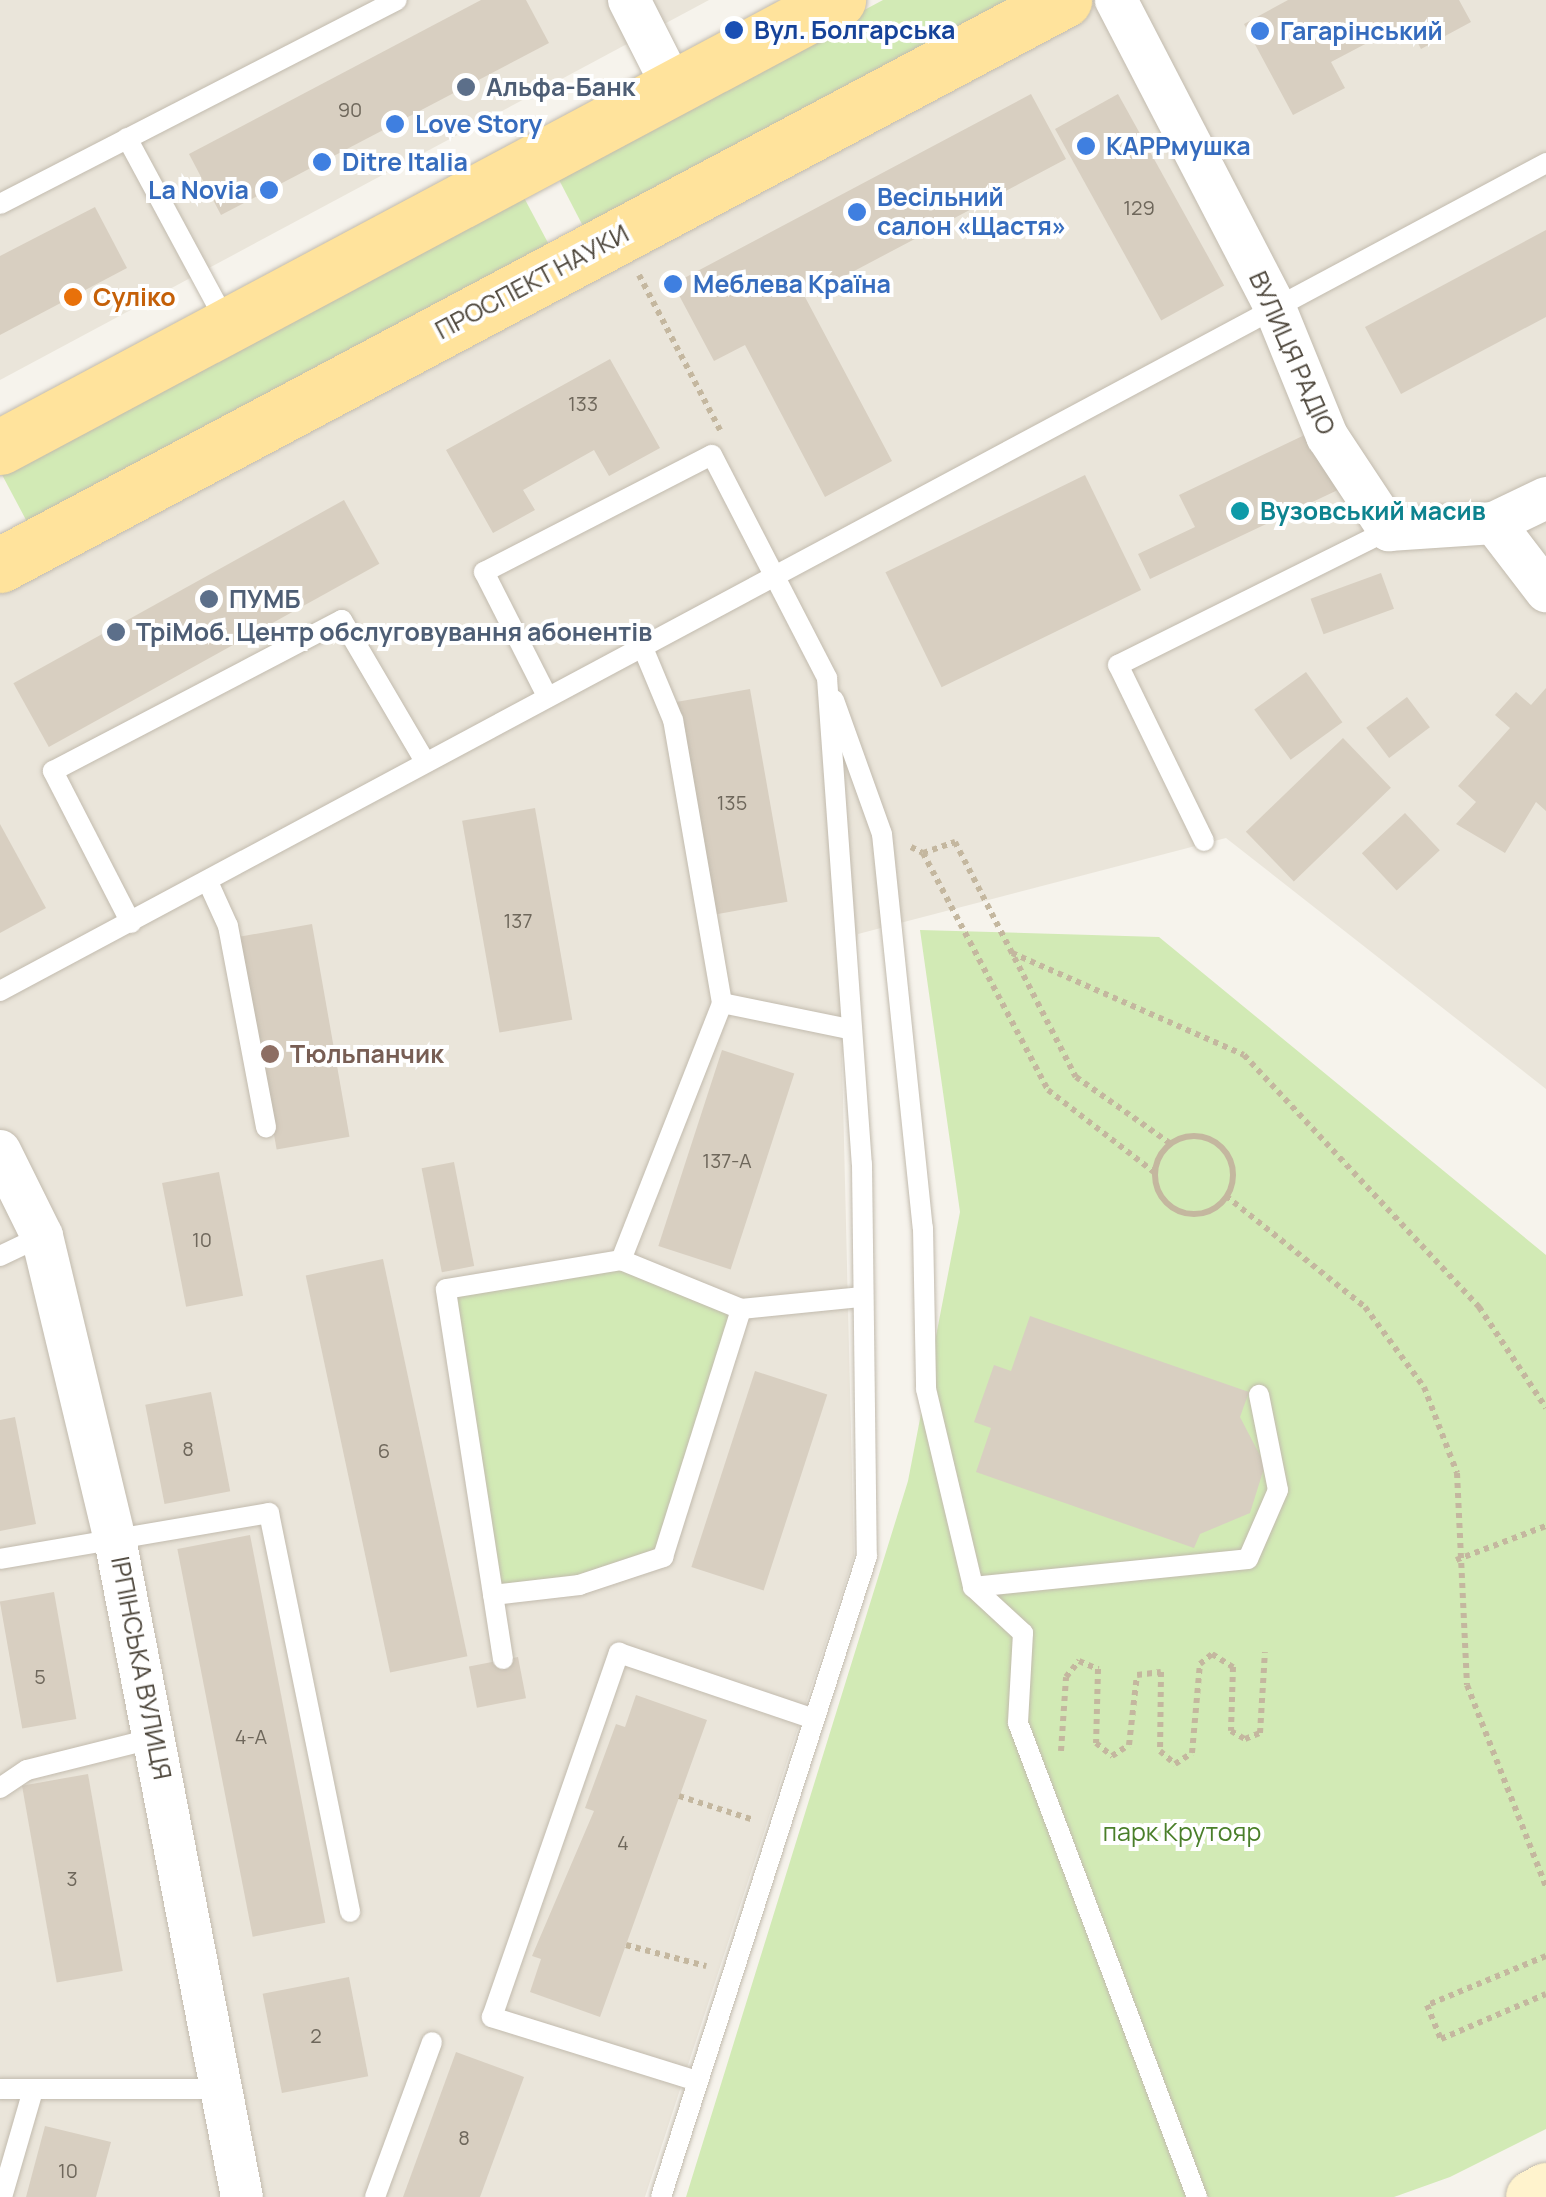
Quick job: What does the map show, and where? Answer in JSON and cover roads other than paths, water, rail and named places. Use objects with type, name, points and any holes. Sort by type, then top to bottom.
[{"type":"main road","points":[[0,447],[838,0]]},
{"type":"main road","name":"ПРОСПЕКТ НАУКИ","points":[[0,565],[1064,0]]},
{"type":"main road","points":[[1532,2197],[1546,2190]]},
{"type":"street","points":[[629,0],[673,87]]},
{"type":"street","name":"ВУЛИЦЯ РАДІО","points":[[1116,0],[1273,303],[1326,436],[1388,530]]},
{"type":"street","points":[[1388,530],[1494,523],[1546,498]]},
{"type":"street","points":[[1494,523],[1546,591]]},
{"type":"street","name":"ІРПІНСЬКА ВУЛИЦЯ","points":[[0,1151],[42,1236],[115,1538],[242,2197]]},
{"type":"lane","points":[[0,204],[397,0]]},
{"type":"lane","points":[[126,138],[228,326]]},
{"type":"lane","points":[[0,990],[208,882],[424,760],[1273,303],[1546,163]]},
{"type":"lane","points":[[546,694],[484,572],[712,455],[827,678],[882,834],[923,1228],[926,1389],[973,1587],[1023,1633],[1018,1723],[1197,2197]]},
{"type":"lane","points":[[1204,841],[1118,666],[1388,530]]},
{"type":"lane","points":[[131,922],[54,772],[342,620],[424,760]]},
{"type":"lane","points":[[621,1260],[722,1003],[673,720],[641,643]]},
{"type":"lane","points":[[661,2197],[867,1556],[862,1297],[827,678]]},
{"type":"lane","points":[[208,882],[228,926],[266,1127]]},
{"type":"lane","points":[[722,1003],[849,1029]]},
{"type":"lane","points":[[0,1256],[42,1236]]},
{"type":"lane","points":[[503,1659],[446,1289],[621,1260],[740,1309],[862,1297]]},
{"type":"lane","points":[[494,1595],[579,1585],[662,1557],[740,1309]]},
{"type":"lane","points":[[973,1587],[1248,1559],[1278,1490],[1259,1395]]},
{"type":"lane","points":[[0,1559],[268,1513],[350,1912]]},
{"type":"lane","points":[[697,2080],[492,2017],[618,1653],[814,1718]]},
{"type":"lane","points":[[0,1788],[27,1770],[155,1738]]},
{"type":"lane","points":[[374,2197],[432,2042]]},
{"type":"lane","points":[[0,2089],[32,2094],[222,2089]]},
{"type":"lane","points":[[2,2197],[32,2094]]},
{"type":"place","name":"Вул. Болгарська","points":[[734,30]]},
{"type":"place","name":"Гагарінський","points":[[1260,31]]},
{"type":"place","name":"Альфа-Банк","points":[[466,87]]},
{"type":"place","name":"Love Story","points":[[395,124]]},
{"type":"place","name":"КАРРмушка","points":[[1086,146]]},
{"type":"place","name":"Ditre Italia","points":[[322,162]]},
{"type":"place","name":"La Novia","points":[[269,190]]},
{"type":"place","name":"Весільний салон «Щастя»","points":[[857,212]]},
{"type":"place","name":"Меблева Країна","points":[[673,284]]},
{"type":"place","name":"Сулiко","points":[[73,297]]},
{"type":"place","name":"Вузовський масив","points":[[1240,511]]},
{"type":"place","name":"ПУМБ","points":[[209,599]]},
{"type":"place","name":"ТріМоб. Центр обслуговування абонентів","points":[[116,632]]},
{"type":"place","name":"Тюльпанчик","points":[[270,1054]]},
{"type":"park label","name":"парк Крутояр","points":[[1182,1832]]}]
